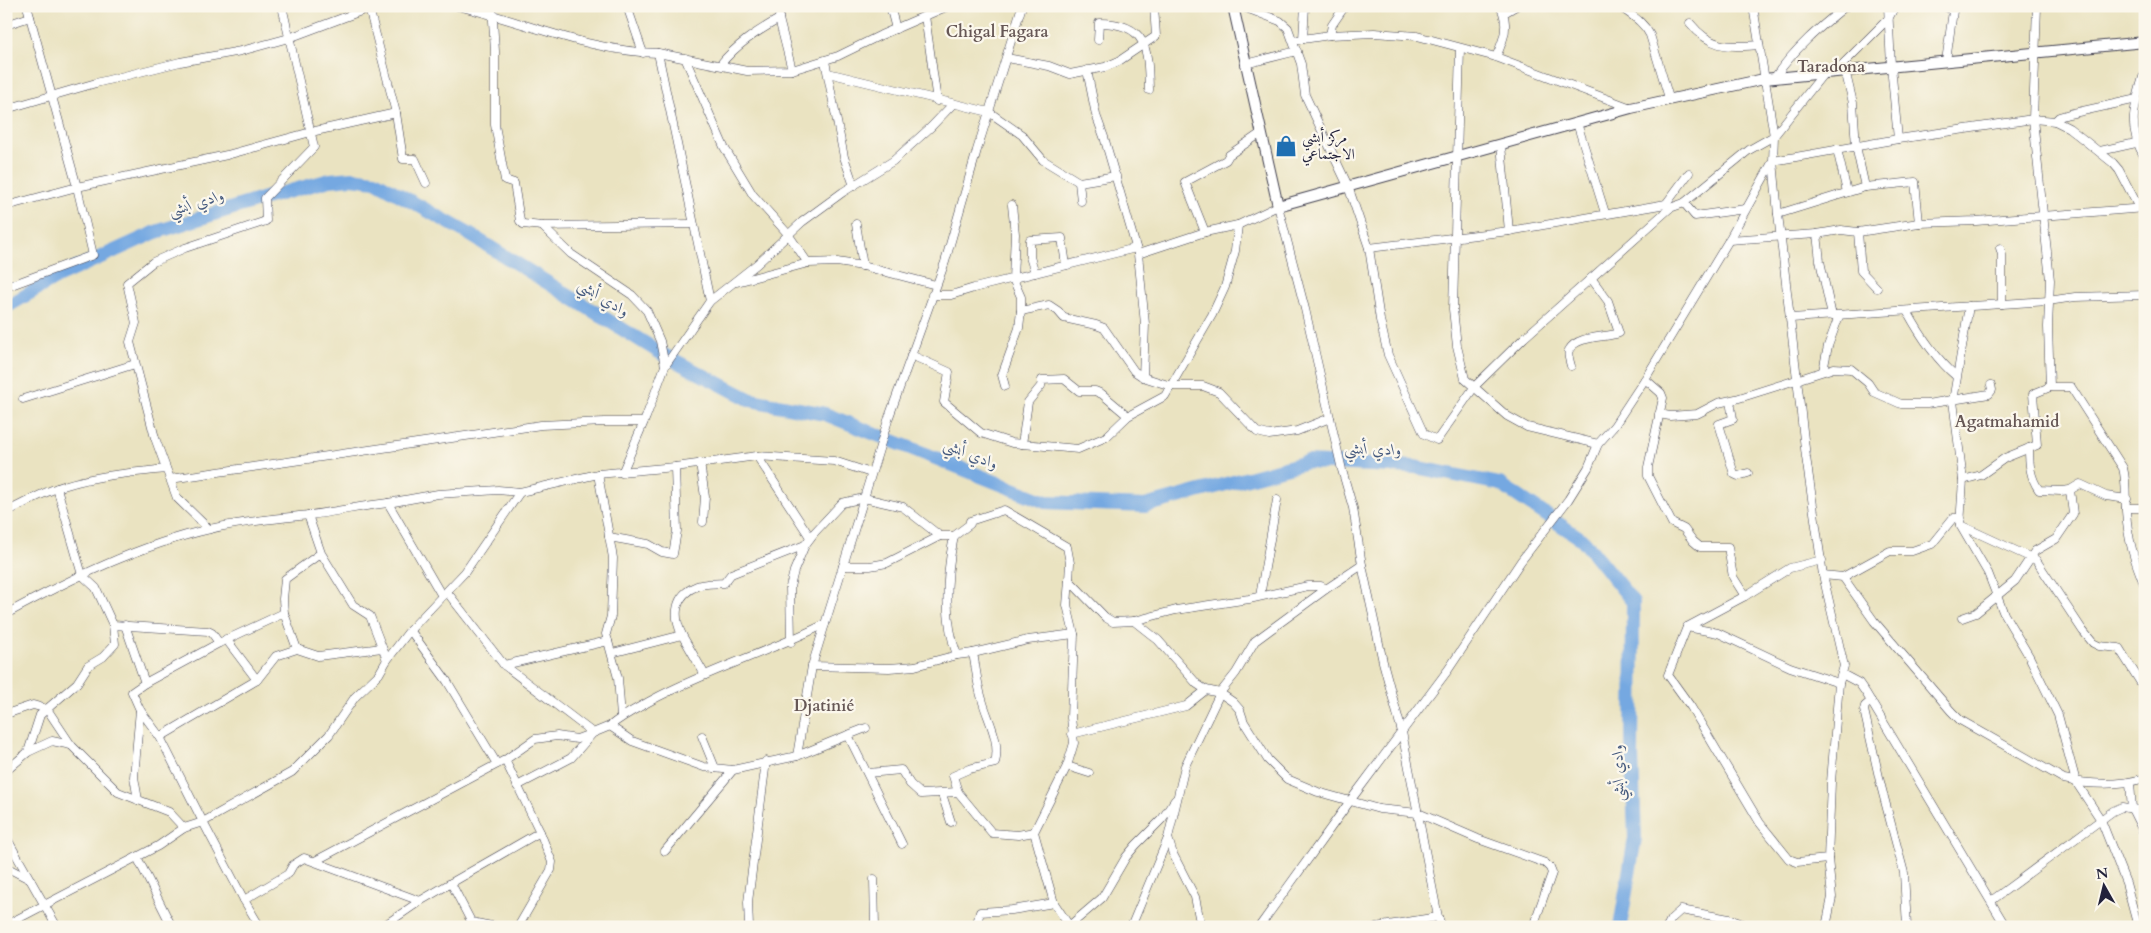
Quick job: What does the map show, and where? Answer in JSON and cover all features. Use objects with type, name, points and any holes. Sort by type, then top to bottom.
[{"type":"street","points":[[6,287],[93,255],[77,187],[27,6]]},
{"type":"street","points":[[210,529],[177,498],[155,438],[130,342],[136,324],[127,283],[153,262],[185,248],[266,221],[265,198],[314,147],[282,6]]},
{"type":"street","points":[[458,6],[493,10],[554,34],[588,43],[642,53],[658,53],[747,70],[792,70],[825,61],[948,6]]},
{"type":"street","points":[[627,6],[642,53]]},
{"type":"street","points":[[780,6],[779,19],[792,70]]},
{"type":"street","points":[[890,6],[896,29]]},
{"type":"street","points":[[797,756],[812,666],[889,417],[945,262],[1022,6]]},
{"type":"street","points":[[1007,58],[1049,66],[1070,74],[1105,67],[1156,36],[1154,6]]},
{"type":"street","points":[[1233,6],[1278,206],[1305,309],[1342,470],[1353,508],[1362,565],[1383,662],[1402,732],[1438,917],[1442,927]]},
{"type":"street","points":[[1242,6],[1280,21],[1288,28],[1301,64],[1305,95],[1348,186],[1369,248],[1380,320],[1388,355],[1424,434],[1437,440],[1475,386],[1524,338],[1592,278],[1668,206],[1689,174]]},
{"type":"street","points":[[1303,39],[1305,6]]},
{"type":"street","points":[[1330,35],[1332,25],[1345,6]]},
{"type":"street","points":[[1496,57],[1506,32],[1502,10],[1516,6]]},
{"type":"street","points":[[1619,6],[1646,26],[1669,98]]},
{"type":"street","points":[[1753,6],[1774,136],[1773,160],[1780,235],[1823,575],[1844,666],[1839,683],[1831,782],[1828,859],[1832,897],[1826,927]]},
{"type":"street","points":[[1775,77],[1790,56],[1815,30],[1846,6]]},
{"type":"street","points":[[1888,6],[1891,66],[1898,139]]},
{"type":"street","points":[[1841,71],[1888,19],[1894,6]]},
{"type":"street","points":[[1946,6],[1953,11],[1946,61]]},
{"type":"street","points":[[2037,6],[2033,119],[2050,280],[2048,302],[2050,387]]},
{"type":"street","points":[[6,109],[170,64],[241,51],[290,38],[371,7],[396,113],[403,159],[415,159],[426,182]]},
{"type":"street","points":[[493,10],[495,125],[505,180],[514,183],[520,221],[523,224],[542,226],[692,224]]},
{"type":"street","points":[[926,16],[937,100]]},
{"type":"street","points":[[6,25],[30,17]]},
{"type":"street","points":[[720,65],[732,50],[754,33],[779,19]]},
{"type":"street","points":[[1098,40],[1099,23],[1117,23],[1129,27],[1145,44],[1148,60],[1149,90]]},
{"type":"street","points":[[1690,23],[1700,35],[1729,47],[1759,45]]},
{"type":"street","points":[[1294,42],[1330,35],[1393,33],[1416,36],[1496,57],[1630,108]]},
{"type":"street","points":[[932,295],[950,296],[1066,265],[1137,251],[1238,225],[1278,206],[1669,98],[1775,77],[2145,42]]},
{"type":"street","points":[[1460,48],[1453,309],[1457,346],[1465,379],[1516,422],[1527,427],[1598,444]]},
{"type":"street","points":[[1245,64],[1296,50]]},
{"type":"street","points":[[658,53],[692,224],[710,302]]},
{"type":"street","points":[[685,58],[724,147],[754,195],[788,234],[808,263]]},
{"type":"street","points":[[825,61],[844,157],[854,186]]},
{"type":"street","points":[[1087,70],[1096,115],[1116,176],[1137,251],[1144,324],[1143,377]]},
{"type":"street","points":[[1841,71],[1853,103],[1856,146],[1865,187]]},
{"type":"street","points":[[1369,248],[1455,239],[1605,213],[1684,203],[1749,150],[1774,136],[1824,73]]},
{"type":"street","points":[[828,74],[866,81],[989,112],[1022,135],[1043,160],[1079,182],[1116,176]]},
{"type":"street","points":[[2145,76],[2143,77],[2134,109],[2133,124],[2136,143],[2145,158]]},
{"type":"street","points":[[2055,121],[2059,117],[2070,114],[2137,99]]},
{"type":"street","points":[[622,473],[665,366],[710,302],[757,264],[788,234],[827,204],[893,161],[931,127],[953,104]]},
{"type":"street","points":[[6,206],[77,187],[227,155],[312,132],[396,113]]},
{"type":"street","points":[[1729,240],[1780,235],[1817,234],[1842,230],[1858,232],[1918,223],[2142,208],[2119,170],[2100,151],[2055,121],[2033,119],[1773,160]]},
{"type":"street","points":[[1577,123],[1605,213]]},
{"type":"street","points":[[1205,232],[1185,182],[1226,160],[1261,133]]},
{"type":"street","points":[[2100,151],[2136,143],[2145,145]]},
{"type":"street","points":[[1501,145],[1509,231]]},
{"type":"street","points":[[1837,149],[1847,192]]},
{"type":"street","points":[[1260,927],[1350,801],[1448,670],[1521,561],[1568,500],[1588,468],[1598,444],[1614,426],[1645,378],[1729,240],[1773,160]]},
{"type":"street","points":[[1079,182],[1080,201]]},
{"type":"street","points":[[1778,214],[1865,187],[1915,182],[1918,223]]},
{"type":"street","points":[[1684,203],[1695,216],[1745,209]]},
{"type":"street","points":[[1005,386],[1002,374],[1019,328],[1021,311],[1021,297],[1013,279],[1014,234],[1012,205]]},
{"type":"street","points":[[856,224],[863,266]]},
{"type":"street","points":[[911,355],[948,372],[944,402],[982,433],[1012,444],[1078,449],[1106,437],[1128,416],[1165,396],[1212,315],[1225,287],[1235,250],[1238,225]]},
{"type":"street","points":[[542,226],[571,254],[632,295],[647,311],[660,341],[665,366]]},
{"type":"street","points":[[1858,232],[1862,272],[1877,288]]},
{"type":"street","points":[[1817,234],[1820,261],[1835,316],[1823,371]]},
{"type":"street","points":[[1035,273],[1030,258],[1030,240],[1062,238],[1066,265]]},
{"type":"street","points":[[2000,248],[2002,255],[2002,304]]},
{"type":"street","points":[[732,284],[808,263],[837,262],[863,266],[936,285]]},
{"type":"street","points":[[1571,366],[1568,353],[1572,347],[1592,337],[1619,333],[1608,301],[1592,278]]},
{"type":"street","points":[[1791,318],[2048,302],[2075,297],[2145,295]]},
{"type":"street","points":[[1021,311],[1049,305],[1064,318],[1104,328],[1134,371],[1143,377],[1170,386],[1203,386],[1219,392],[1258,432],[1269,436],[1297,431],[1330,418]]},
{"type":"street","points":[[1969,306],[1953,401],[1963,480],[1960,521],[1988,573],[2004,614],[2029,656],[2058,715],[2076,782],[2101,820],[2126,883],[2138,927]]},
{"type":"street","points":[[1907,311],[1918,331],[1940,360],[1956,376]]},
{"type":"street","points":[[23,399],[135,364]]},
{"type":"street","points":[[1660,414],[1670,416],[1697,414],[1712,405],[1797,381],[1834,368],[1851,369],[1868,382],[1874,392],[1901,404],[1927,404],[1989,394],[1991,385]]},
{"type":"street","points":[[1645,378],[1663,395],[1648,476],[1672,523],[1684,529],[1700,547],[1728,546],[1733,577],[1744,596]]},
{"type":"street","points":[[1022,444],[1028,402],[1041,386],[1042,380],[1064,379],[1079,391],[1095,391],[1102,394],[1128,416]]},
{"type":"street","points":[[1963,480],[1981,475],[2005,458],[2038,444],[2033,394],[2050,387],[2072,387],[2123,468],[2126,480],[2129,544],[2145,586]]},
{"type":"street","points":[[1730,401],[1733,419],[1719,424],[1734,474],[1738,476],[1748,473]]},
{"type":"street","points":[[170,479],[541,425],[643,422]]},
{"type":"street","points":[[2029,448],[2029,468],[2039,490],[2070,490],[2080,484],[2101,494],[2127,499]]},
{"type":"street","points":[[6,614],[82,574],[178,538],[210,529],[262,519],[308,515],[438,494],[498,490],[520,492],[598,474],[675,467],[757,456],[834,461],[871,472]]},
{"type":"street","points":[[757,456],[810,537]]},
{"type":"street","points":[[700,463],[705,498],[704,522]]},
{"type":"street","points":[[609,537],[648,544],[662,552],[673,554],[678,531],[675,467]]},
{"type":"street","points":[[6,512],[56,488],[93,478],[166,468]]},
{"type":"street","points":[[598,474],[614,558],[611,616],[606,634],[618,678],[620,717]]},
{"type":"street","points":[[28,752],[40,714],[77,683],[88,666],[103,656],[115,644],[113,625],[96,588],[82,574],[56,488]]},
{"type":"street","points":[[1962,618],[1976,613],[1998,596],[2015,581],[2035,551],[2056,539],[2070,521],[2073,506],[2070,490]]},
{"type":"street","points":[[6,925],[158,846],[184,828],[204,822],[292,772],[329,735],[355,697],[379,674],[387,660],[410,630],[465,572],[520,492]]},
{"type":"street","points":[[791,642],[790,587],[794,570],[810,537],[842,503],[864,498],[903,507],[940,536]]},
{"type":"street","points":[[1260,596],[1277,500]]},
{"type":"street","points":[[388,502],[444,594],[504,665],[593,733]]},
{"type":"street","points":[[2126,508],[2145,508]]},
{"type":"street","points":[[843,566],[870,566],[887,563],[940,536],[954,536],[970,524],[970,521],[1004,510],[1067,547],[1070,563],[1067,605],[1074,634],[1071,718],[1074,743],[1067,766],[1034,832],[1054,903],[1069,926],[1102,898],[1126,857],[1162,820],[1179,794]]},
{"type":"street","points":[[308,515],[321,552],[353,605],[370,616],[387,660]]},
{"type":"street","points":[[1823,575],[1843,577],[1890,551],[1912,551],[1932,544],[1952,518],[2036,560],[2083,631],[2099,646],[2119,648],[2141,683],[2145,684]]},
{"type":"street","points":[[954,536],[949,560],[947,590],[950,635],[957,655]]},
{"type":"street","points":[[706,675],[676,622],[676,607],[684,594],[697,586],[724,583],[731,574],[805,545]]},
{"type":"street","points":[[297,649],[284,613],[285,579],[321,552]]},
{"type":"street","points":[[1822,560],[1790,568],[1687,627],[1669,670],[1670,679],[1691,707],[1755,816],[1789,859],[1797,862],[1828,859]]},
{"type":"street","points":[[1131,927],[1168,838],[1185,766],[1220,693],[1236,673],[1255,642],[1326,588],[1362,565]]},
{"type":"street","points":[[1843,577],[1874,621],[1960,720],[2064,779],[2076,782],[2130,783],[2145,778]]},
{"type":"street","points":[[1069,580],[1105,617],[1113,622],[1134,621],[1176,610],[1308,586],[1326,588]]},
{"type":"street","points":[[260,927],[244,900],[160,737],[140,710],[132,692],[145,682],[223,641],[284,613]]},
{"type":"street","points":[[1134,621],[1158,640],[1180,666],[1206,690],[1220,693],[1240,710],[1244,722],[1268,760],[1287,780],[1379,809],[1418,813],[1478,839],[1525,854],[1550,868],[1550,879],[1533,927]]},
{"type":"street","points":[[315,861],[506,760],[535,739],[557,736],[577,739],[593,733],[610,726],[620,717],[673,689],[791,642],[825,624]]},
{"type":"street","points":[[113,625],[208,631],[223,641],[258,680]]},
{"type":"street","points":[[125,625],[145,682]]},
{"type":"street","points":[[1687,627],[1718,632],[1790,667],[1839,683]]},
{"type":"street","points":[[410,630],[447,681],[497,764]]},
{"type":"street","points":[[812,666],[889,668],[915,666],[1028,640],[1074,634]]},
{"type":"street","points":[[612,652],[682,635]]},
{"type":"street","points":[[504,665],[608,641]]},
{"type":"street","points":[[160,737],[258,680],[276,656],[297,649],[318,656],[382,648]]},
{"type":"street","points":[[973,653],[981,698],[992,728],[997,756],[995,762],[969,768],[952,776],[958,792],[992,833],[1018,835],[1034,832]]},
{"type":"street","points":[[1842,674],[1859,683],[1871,701],[2006,927]]},
{"type":"street","points":[[1072,734],[1186,706],[1206,690]]},
{"type":"street","points":[[1871,701],[1865,706],[1864,710],[1881,786],[1904,873],[1908,927]]},
{"type":"street","points":[[6,714],[34,705],[47,709],[70,745],[118,792],[169,812],[184,828]]},
{"type":"street","points":[[138,800],[134,777],[140,710]]},
{"type":"street","points":[[610,726],[632,741],[704,767],[733,770],[766,761],[797,756],[866,728]]},
{"type":"street","points":[[517,786],[571,758],[593,733]]},
{"type":"street","points":[[848,735],[902,844]]},
{"type":"street","points":[[702,736],[715,768]]},
{"type":"street","points":[[6,771],[28,752],[52,741],[70,745]]},
{"type":"street","points":[[506,760],[552,862],[551,870],[518,927]]},
{"type":"street","points":[[749,927],[748,902],[766,761]]},
{"type":"street","points":[[1067,766],[1090,772]]},
{"type":"street","points":[[665,851],[733,770]]},
{"type":"street","points":[[868,774],[901,770],[910,784],[921,794],[958,792]]},
{"type":"street","points":[[2130,783],[2132,809],[2145,835]]},
{"type":"street","points":[[942,794],[951,822]]},
{"type":"street","points":[[1991,900],[2118,808],[2145,811]]},
{"type":"street","points":[[382,927],[420,901],[540,832]]},
{"type":"street","points":[[6,837],[57,927]]},
{"type":"street","points":[[1168,838],[1195,897],[1201,927]]},
{"type":"street","points":[[137,857],[172,927]]},
{"type":"street","points":[[244,900],[288,874],[293,865],[304,858],[420,901]]},
{"type":"street","points":[[6,867],[32,880]]},
{"type":"street","points":[[874,879],[876,927]]},
{"type":"street","points":[[451,883],[472,924],[498,927]]},
{"type":"street","points":[[976,927],[980,912],[1012,910],[1054,903]]},
{"type":"street","points":[[1667,927],[1671,919],[1681,910],[1729,919],[1752,927]]},
{"type":"street","points":[[1376,927],[1438,917]]},
{"type":"waterway","name":"وادي أبشي","points":[[6,307],[57,277],[156,232],[330,180],[352,178],[375,181],[469,234],[664,355],[751,400],[825,414],[1046,502],[1145,506],[1307,462],[1415,467],[1500,484],[1583,540],[1633,602],[1632,756],[1635,838],[1620,927]]},
{"type":"place","name":"مركز أبشي الاجتماعي","points":[[1286,146]]},
{"type":"district","name":"Chigal Fagara","points":[[997,31]]},
{"type":"district","name":"Taradona","points":[[1831,66]]},
{"type":"district","name":"Agatmahamid","points":[[2007,421]]},
{"type":"district","name":"Djatinié","points":[[824,705]]}]
